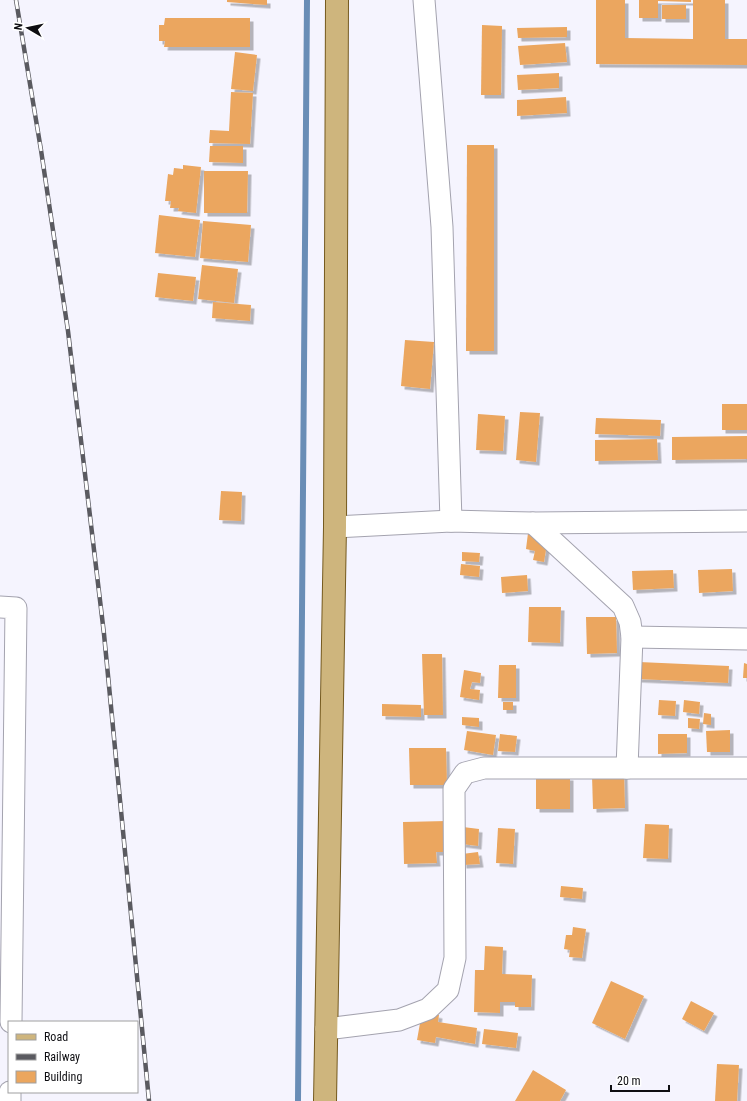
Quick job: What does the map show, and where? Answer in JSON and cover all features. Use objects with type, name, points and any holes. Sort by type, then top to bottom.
[{"type":"main road","points":[[325,1101],[335,527],[337,0]]},
{"type":"street","points":[[424,0],[442,227],[452,521]]},
{"type":"street","points":[[335,527],[452,521],[747,521]]},
{"type":"street","points":[[533,522],[623,606],[630,622],[632,637],[627,768]]},
{"type":"street","points":[[0,607],[16,608],[6,912],[11,1021]]},
{"type":"street","points":[[632,637],[747,639]]},
{"type":"street","points":[[326,1029],[399,1020],[428,1009],[448,990],[455,958],[454,788],[458,780],[466,773],[484,768],[747,768]]},
{"type":"building","points":[[227,0],[267,0],[267,5],[227,2]]},
{"type":"building","points":[[596,0],[625,0],[625,38],[693,39],[693,0],[725,0],[725,39],[747,39],[747,65],[596,64]]},
{"type":"building","points":[[639,0],[691,0],[691,2],[658,1],[658,18],[639,18]]},
{"type":"building","points":[[662,5],[686,5],[686,19],[662,19]]},
{"type":"building","points":[[165,18],[250,18],[250,47],[164,47],[165,41],[159,41],[159,25],[164,25]]},
{"type":"building","points":[[482,25],[502,26],[501,95],[481,95]]},
{"type":"building","points":[[567,27],[567,37],[518,38],[517,28]]},
{"type":"building","points":[[565,43],[567,62],[520,65],[518,46]]},
{"type":"building","points":[[235,52],[257,55],[253,91],[231,89]]},
{"type":"building","points":[[559,73],[559,88],[518,90],[517,75]]},
{"type":"building","points":[[231,92],[253,93],[250,144],[209,143],[210,130],[229,131]]},
{"type":"building","points":[[566,97],[567,113],[517,116],[517,100]]},
{"type":"building","points":[[467,145],[494,145],[494,351],[466,351]]},
{"type":"building","points":[[210,146],[243,146],[243,163],[209,162]]},
{"type":"building","points":[[183,165],[201,167],[196,213],[178,211],[179,208],[170,208],[171,201],[165,201],[168,174],[173,175],[174,168],[183,169]]},
{"type":"building","points":[[204,171],[248,171],[247,213],[204,213]]},
{"type":"building","points":[[159,215],[200,220],[195,257],[155,253]]},
{"type":"building","points":[[203,221],[251,225],[248,262],[200,258]]},
{"type":"building","points":[[202,265],[238,269],[234,303],[198,299]]},
{"type":"building","points":[[158,273],[196,277],[193,301],[155,297]]},
{"type":"building","points":[[213,302],[251,305],[250,321],[212,318]]},
{"type":"building","points":[[405,340],[434,342],[430,389],[401,386]]},
{"type":"building","points":[[722,404],[747,404],[747,430],[722,430]]},
{"type":"building","points":[[520,412],[540,413],[536,462],[516,460]]},
{"type":"building","points":[[478,414],[505,416],[503,451],[476,450]]},
{"type":"building","points":[[596,418],[661,420],[660,436],[595,434]]},
{"type":"building","points":[[747,436],[747,459],[672,460],[672,437]]},
{"type":"building","points":[[657,439],[658,460],[595,461],[595,440]]},
{"type":"building","points":[[221,491],[242,492],[241,521],[219,520]]},
{"type":"building","points":[[528,533],[548,537],[544,562],[533,560],[535,551],[526,549]]},
{"type":"building","points":[[462,552],[480,553],[479,562],[462,561]]},
{"type":"building","points":[[461,564],[480,566],[479,577],[460,575]]},
{"type":"building","points":[[732,569],[733,591],[699,593],[698,570]]},
{"type":"building","points":[[673,570],[674,588],[633,590],[632,571]]},
{"type":"building","points":[[527,575],[528,591],[502,593],[501,577]]},
{"type":"building","points":[[529,607],[561,607],[560,643],[528,642]]},
{"type":"building","points":[[586,617],[616,617],[617,653],[587,654]]},
{"type":"building","points":[[422,654],[442,654],[443,715],[424,715]]},
{"type":"building","points":[[639,662],[729,666],[728,683],[638,679]]},
{"type":"building","points":[[744,663],[747,664],[747,678],[743,678]]},
{"type":"building","points":[[499,665],[516,665],[516,698],[498,698]]},
{"type":"building","points":[[464,670],[481,673],[480,683],[472,682],[470,689],[480,690],[479,700],[460,697]]},
{"type":"building","points":[[659,700],[676,701],[675,716],[658,715]]},
{"type":"building","points":[[684,700],[700,702],[699,714],[683,712]]},
{"type":"building","points":[[503,702],[513,702],[513,710],[503,710]]},
{"type":"building","points":[[382,704],[421,705],[421,717],[382,716]]},
{"type":"building","points":[[704,713],[711,714],[711,725],[703,724]]},
{"type":"building","points":[[462,717],[479,718],[479,727],[462,725]]},
{"type":"building","points":[[688,718],[700,719],[699,729],[688,728]]},
{"type":"building","points":[[730,730],[730,752],[707,752],[706,731]]},
{"type":"building","points":[[467,731],[496,735],[493,755],[464,750]]},
{"type":"building","points":[[500,734],[517,736],[515,752],[498,751]]},
{"type":"building","points":[[658,734],[687,734],[687,753],[658,754]]},
{"type":"building","points":[[409,748],[446,748],[447,785],[410,785]]},
{"type":"building","points":[[624,774],[625,808],[593,809],[592,775]]},
{"type":"building","points":[[536,776],[570,777],[570,809],[536,809]]},
{"type":"building","points":[[447,821],[448,852],[436,852],[437,863],[404,864],[403,822]]},
{"type":"building","points":[[645,824],[669,825],[668,859],[643,858]]},
{"type":"building","points":[[463,827],[479,829],[478,846],[462,844]]},
{"type":"building","points":[[498,828],[515,829],[513,864],[496,863]]},
{"type":"building","points":[[478,852],[480,864],[463,865],[462,854]]},
{"type":"building","points":[[561,886],[583,888],[582,899],[560,897]]},
{"type":"building","points":[[573,927],[586,929],[582,958],[569,957],[570,950],[564,949],[566,935],[572,935]]},
{"type":"building","points":[[485,946],[503,947],[502,974],[532,975],[531,1007],[515,1007],[515,1002],[500,1002],[500,1013],[474,1012],[475,970],[484,970]]},
{"type":"building","points":[[611,981],[644,996],[625,1039],[592,1023]]},
{"type":"building","points":[[691,1001],[714,1013],[704,1031],[682,1019]]},
{"type":"building","points":[[422,1012],[439,1015],[438,1022],[477,1028],[475,1044],[436,1037],[435,1043],[417,1040]]},
{"type":"building","points":[[484,1029],[518,1033],[516,1048],[482,1044]]},
{"type":"building","points":[[717,1064],[739,1065],[737,1101],[715,1101]]},
{"type":"building","points":[[533,1070],[566,1090],[560,1101],[515,1101]]},
{"type":"waterway","points":[[298,1101],[307,0]]},
{"type":"railway","points":[[16,0],[41,150],[68,331],[104,634],[149,1101]]}]
